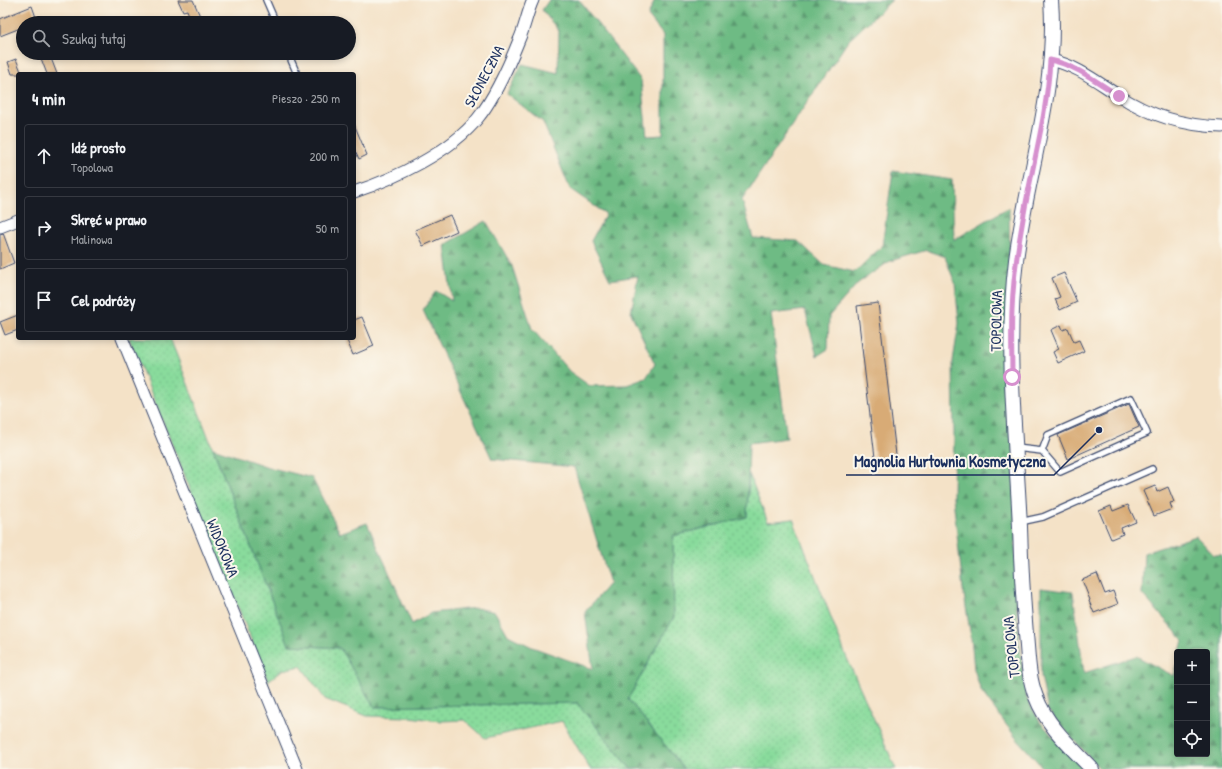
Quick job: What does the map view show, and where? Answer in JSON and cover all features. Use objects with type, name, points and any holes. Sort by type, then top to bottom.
[{"type":"street","name":"SŁONECZNA","points":[[356,191],[411,168],[462,135],[478,119],[501,82],[520,40],[533,0]]},
{"type":"street","name":"TOPOLOWA","points":[[1051,0],[1052,24],[1046,101],[1023,217],[1014,280],[1012,312],[1012,377],[1026,640],[1030,676],[1034,692],[1042,711],[1052,726],[1092,769]]},
{"type":"street","points":[[1050,60],[1072,66],[1119,96],[1160,117],[1193,125],[1222,127]]},
{"type":"street","points":[[0,227],[16,221]]},
{"type":"street","name":"WIDOKOWA","points":[[123,340],[297,769]]},
{"type":"lane","points":[[266,0],[273,16]]},
{"type":"lane","points":[[291,60],[296,72]]},
{"type":"lane","points":[[1016,448],[1042,452],[1060,472],[1147,433],[1131,398],[1048,435],[1042,452]]},
{"type":"lane","points":[[1020,522],[1042,517],[1152,468]]},
{"type":"green space","points":[[549,0],[579,0],[641,80],[647,136],[663,135],[663,35],[648,16],[655,0],[892,0],[848,41],[742,200],[753,238],[798,241],[824,265],[855,272],[882,246],[893,171],[952,180],[954,240],[1009,207],[1017,620],[1022,667],[1027,699],[1040,722],[1083,769],[1044,769],[1017,739],[981,691],[974,669],[971,637],[963,589],[953,497],[953,361],[959,323],[955,283],[945,257],[927,250],[890,261],[858,283],[829,316],[828,349],[817,356],[805,310],[771,314],[787,438],[749,443],[747,517],[673,536],[674,617],[628,699],[684,769],[631,769],[577,703],[374,707],[340,648],[289,645],[213,448],[268,467],[312,478],[340,533],[367,523],[412,624],[431,613],[476,608],[495,612],[508,635],[532,647],[593,669],[585,612],[610,583],[574,467],[492,459],[423,310],[436,291],[452,301],[445,245],[486,221],[512,266],[532,329],[570,372],[590,386],[627,385],[646,378],[655,364],[631,313],[638,276],[610,280],[591,241],[606,214],[570,189],[543,122],[507,94],[522,64],[558,73],[559,31],[542,10]]},
{"type":"green space","points":[[130,340],[171,340],[289,645],[340,648],[374,707],[577,703],[631,769],[590,769],[562,721],[485,738],[465,720],[441,721],[410,717],[367,716],[325,699],[301,666],[282,670],[268,681]]},
{"type":"green space","points":[[749,474],[768,522],[793,519],[846,656],[896,769],[684,769],[628,699],[673,617],[673,536],[747,517]]},
{"type":"green space","points":[[1196,536],[1214,555],[1222,555],[1222,769],[1100,769],[1048,711],[1041,676],[1041,588],[1073,592],[1084,673],[1136,656],[1174,676],[1174,757],[1210,757],[1210,649],[1181,649],[1183,640],[1142,594],[1144,553]]},
{"type":"building","points":[[178,0],[193,0],[200,16],[189,16],[187,10],[183,11]]},
{"type":"building","points":[[32,6],[36,16],[16,16],[16,30],[0,36],[0,19]]},
{"type":"building","points":[[16,59],[21,72],[12,74],[8,62]]},
{"type":"building","points":[[42,60],[52,60],[56,72],[46,72]]},
{"type":"building","points":[[356,129],[367,155],[359,159],[356,152]]},
{"type":"building","points":[[450,215],[457,231],[423,246],[415,230]]},
{"type":"building","points":[[3,233],[14,263],[0,269],[0,234]]},
{"type":"building","points":[[1064,273],[1077,302],[1060,310],[1055,299],[1060,297],[1052,278]]},
{"type":"building","points":[[878,303],[897,463],[876,466],[857,306]]},
{"type":"building","points":[[16,316],[16,331],[5,335],[0,322]]},
{"type":"building","points":[[362,317],[374,346],[353,355],[347,340],[356,340],[356,319]]},
{"type":"building","points":[[1061,325],[1063,330],[1068,328],[1074,342],[1079,340],[1084,351],[1058,363],[1053,352],[1059,349],[1051,330]]},
{"type":"building","points":[[1129,404],[1139,427],[1068,459],[1058,435]]},
{"type":"building","points":[[1155,486],[1157,492],[1168,487],[1174,502],[1170,503],[1172,509],[1154,516],[1143,491]]},
{"type":"building","points":[[1128,505],[1136,522],[1121,528],[1123,534],[1111,539],[1099,511],[1111,506],[1113,511]]},
{"type":"building","points":[[1097,574],[1105,594],[1113,591],[1118,604],[1094,613],[1082,580]]},
{"type":"place","name":"Magnolia Hurtownia Kosmetyczna","points":[[1099,430]]},
{"type":"route","points":[[1012,377],[1012,312],[1016,258],[1028,190],[1044,115],[1049,83],[1050,60],[1072,66],[1119,96]]}]
